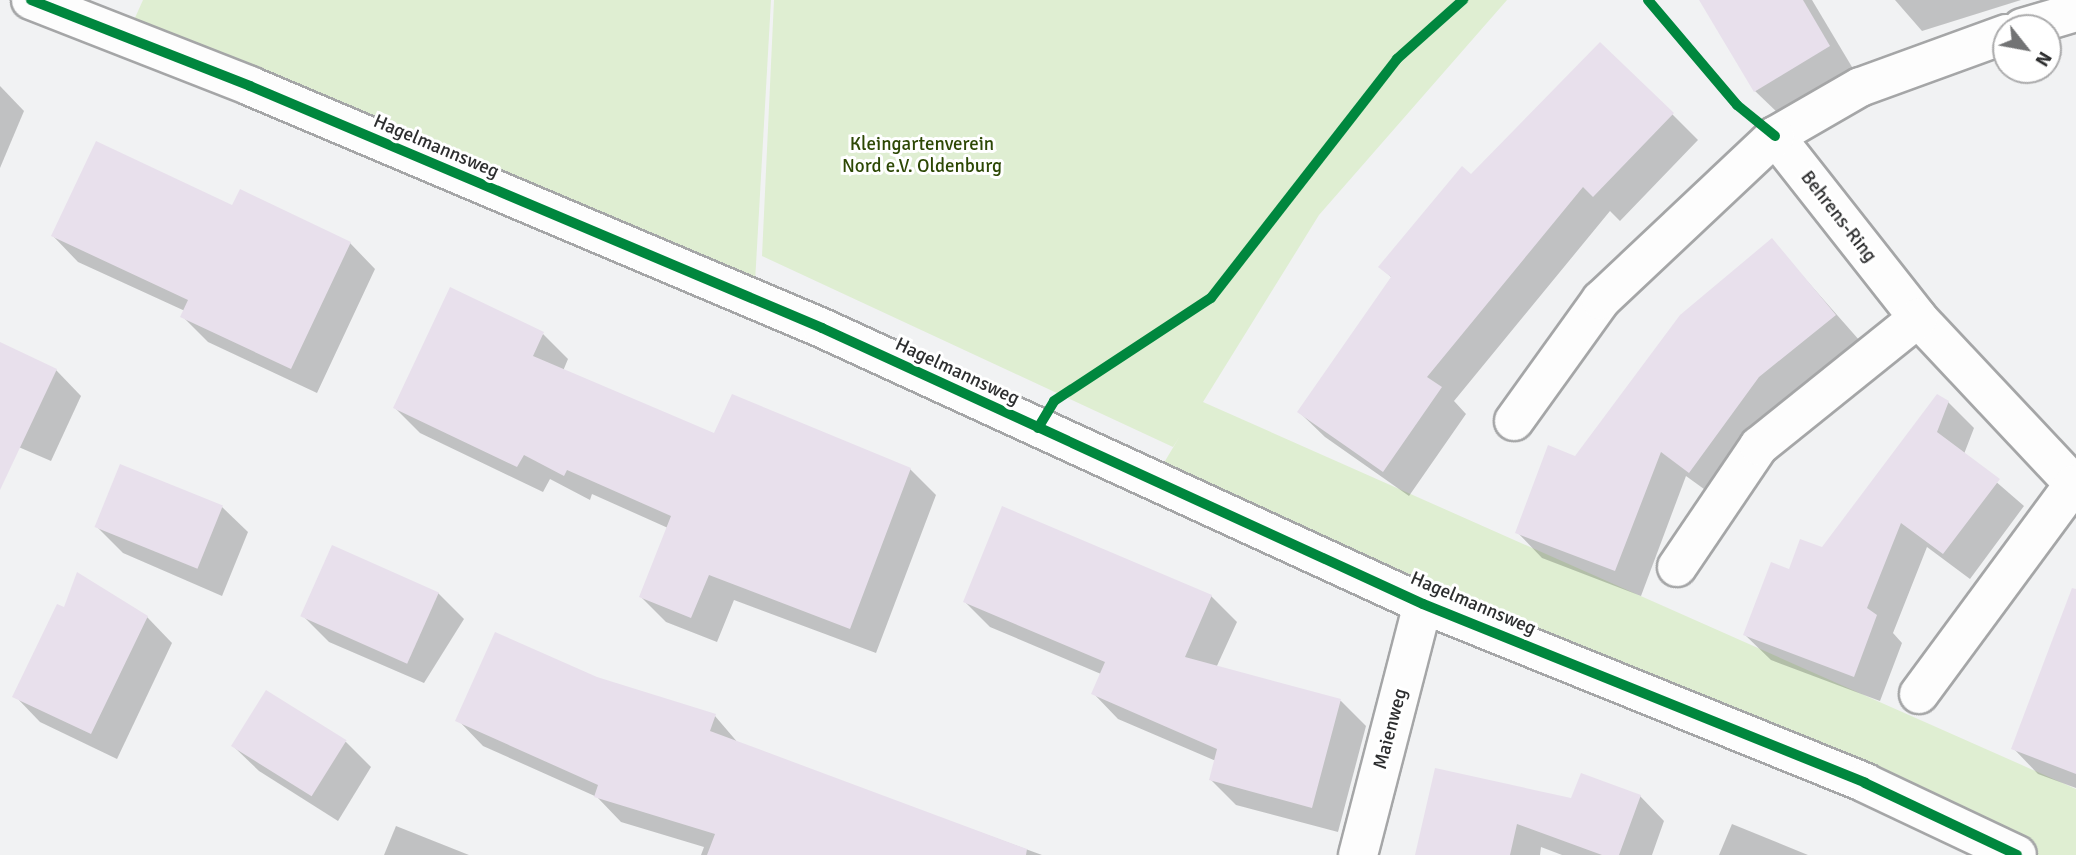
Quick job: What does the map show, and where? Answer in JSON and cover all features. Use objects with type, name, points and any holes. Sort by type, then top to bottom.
[{"type":"street","name":"Hagelmannsweg","points":[[31,0],[250,86],[822,328],[1423,604],[1865,783],[2017,855]]},
{"type":"street","points":[[1514,421],[1601,300],[1774,136],[1860,87],[1992,39]]},
{"type":"street","name":"Behrens-Ring","points":[[1774,136],[1918,318],[2075,486],[1919,694]]},
{"type":"street","points":[[1677,567],[1759,446],[1918,318]]},
{"type":"street","name":"Maienweg","points":[[1358,855],[1423,604]]},
{"type":"green space","points":[[143,0],[771,0],[754,300],[125,40]]},
{"type":"green space","name":"Kleingartenverein Nord e.V. Oldenburg","points":[[774,0],[1507,0],[1319,215],[1203,402],[2076,789],[2076,855],[2016,855],[1153,481],[1180,436],[1173,447],[762,256]]},
{"type":"building","points":[[1699,0],[1803,0],[1830,46],[1754,92]]},
{"type":"building","points":[[1600,42],[1674,113],[1593,197],[1583,187],[1427,377],[1442,387],[1383,472],[1297,412],[1391,277],[1378,267],[1462,166],[1471,174]]},
{"type":"building","points":[[96,141],[232,205],[240,189],[351,242],[291,369],[180,317],[188,300],[51,236]]},
{"type":"building","points":[[1772,238],[1836,315],[1759,377],[1689,473],[1661,452],[1615,571],[1515,533],[1548,445],[1575,456],[1680,315]]},
{"type":"building","points":[[450,287],[544,332],[533,356],[714,433],[732,394],[911,468],[850,629],[709,575],[691,618],[639,597],[671,516],[567,470],[564,476],[524,455],[517,467],[393,408]]},
{"type":"building","points":[[0,342],[57,369],[0,490]]},
{"type":"building","points":[[1937,394],[1949,401],[1937,432],[2000,479],[1943,554],[1901,523],[1867,608],[1877,615],[1854,677],[1743,635],[1771,562],[1789,569],[1800,539],[1822,547]]},
{"type":"building","points":[[120,464],[223,506],[197,569],[95,527]]},
{"type":"building","points":[[1002,506],[1212,595],[1185,657],[1341,699],[1312,808],[1209,780],[1217,749],[1091,694],[1105,662],[963,602]]},
{"type":"building","points":[[332,545],[439,593],[407,664],[300,616]]},
{"type":"building","points":[[77,572],[148,616],[91,734],[12,697],[57,604],[64,607]]},
{"type":"building","points":[[2072,588],[2076,589],[2076,774],[2011,749]]},
{"type":"building","points":[[495,632],[597,677],[716,714],[710,731],[1027,849],[1026,855],[707,855],[715,834],[594,797],[598,785],[455,721]]},
{"type":"building","points":[[266,690],[347,740],[312,796],[231,746]]},
{"type":"building","points":[[1435,768],[1571,798],[1581,773],[1641,795],[1619,855],[1602,855],[1517,824],[1510,855],[1415,855]]},
{"type":"cycle path","points":[[31,0],[250,86],[822,328],[1423,604],[1865,783],[2017,855]]},
{"type":"cycle path","points":[[1038,428],[1054,401],[1211,298],[1397,59],[1463,0]]},
{"type":"cycle path","points":[[1648,0],[1737,105],[1775,136]]}]
